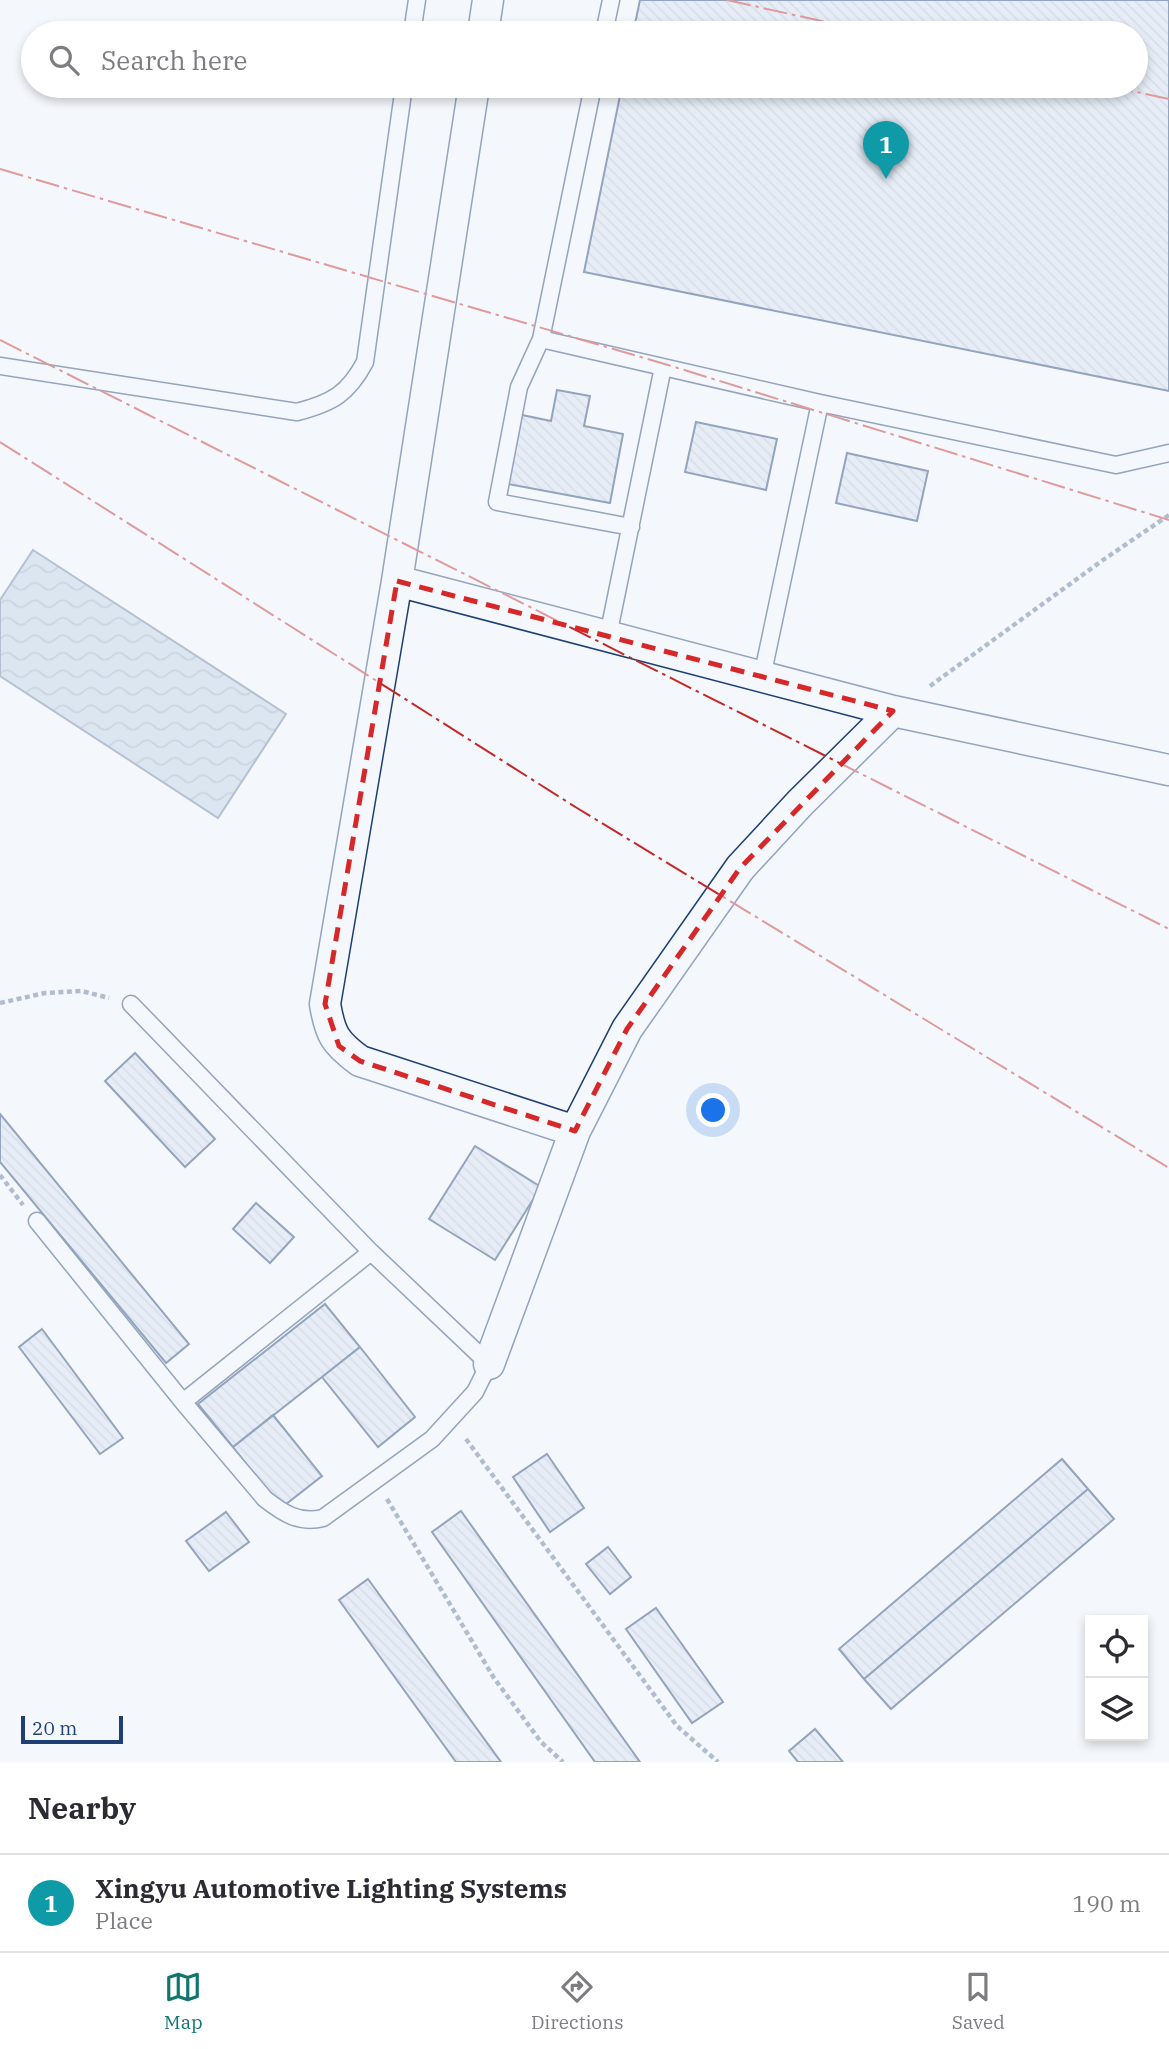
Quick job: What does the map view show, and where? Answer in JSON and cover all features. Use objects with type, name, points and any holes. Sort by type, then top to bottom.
[{"type":"street","points":[[485,21],[488,0]]},
{"type":"street","points":[[472,98],[397,581],[325,1004],[329,1028],[339,1046],[360,1061],[575,1131]]},
{"type":"street","points":[[397,581],[894,711],[1169,770]]},
{"type":"street","points":[[489,1364],[575,1131],[627,1029],[740,868],[800,803],[894,711]]},
{"type":"lane","points":[[414,21],[417,0]]},
{"type":"lane","points":[[607,21],[611,0]]},
{"type":"lane","points":[[0,366],[297,412],[318,407],[340,396],[356,380],[365,362],[402,98]]},
{"type":"lane","points":[[591,98],[541,339],[519,387],[496,502],[631,527]]},
{"type":"lane","points":[[541,339],[1116,465],[1169,453]]},
{"type":"lane","points":[[608,636],[663,367]]},
{"type":"lane","points":[[762,677],[820,402]]},
{"type":"lane","points":[[37,1221],[265,1499],[297,1519],[310,1521],[323,1518],[432,1439],[474,1392],[489,1364],[371,1252],[131,1004]]},
{"type":"lane","points":[[183,1402],[371,1252]]},
{"type":"path","points":[[894,711],[1102,560],[1169,515]]},
{"type":"path","points":[[0,1003],[45,993],[82,991],[131,1004]]},
{"type":"path","points":[[0,1175],[37,1221]]},
{"type":"path","points":[[451,1418],[677,1726],[718,1762]]},
{"type":"path","points":[[376,1480],[494,1678],[541,1742],[563,1762]]},
{"type":"highlighted area","points":[[397,581],[893,711],[740,868],[627,1029],[575,1131],[360,1061],[339,1046],[325,1004]]},
{"type":"water","points":[[33,550],[286,714],[218,818],[0,676],[0,600]]},
{"type":"building","points":[[640,0],[1169,0],[1169,391],[584,272],[620,98],[1148,98],[1148,21],[636,21]]},
{"type":"building","points":[[557,390],[590,396],[584,426],[623,434],[610,503],[508,484],[522,415],[551,421]]},
{"type":"building","points":[[696,422],[777,439],[766,490],[685,472]]},
{"type":"building","points":[[847,453],[928,471],[917,521],[836,503]]},
{"type":"building","points":[[135,1053],[215,1139],[185,1167],[105,1081]]},
{"type":"building","points":[[0,1114],[189,1344],[166,1363],[0,1162]]},
{"type":"building","points":[[475,1146],[541,1187],[495,1260],[429,1219]]},
{"type":"building","points":[[256,1203],[294,1237],[270,1263],[233,1229]]},
{"type":"building","points":[[325,1304],[360,1347],[233,1447],[198,1404]]},
{"type":"building","points":[[42,1329],[123,1438],[100,1454],[19,1347]]},
{"type":"building","points":[[360,1347],[415,1417],[378,1447],[322,1377]]},
{"type":"building","points":[[273,1415],[322,1476],[281,1508],[233,1447]]},
{"type":"building","points":[[547,1454],[584,1508],[550,1532],[513,1477]]},
{"type":"building","points":[[1062,1459],[1088,1489],[864,1679],[839,1649]]},
{"type":"building","points":[[1088,1489],[1114,1519],[891,1709],[864,1679]]},
{"type":"building","points":[[461,1511],[640,1762],[595,1762],[432,1532]]},
{"type":"building","points":[[226,1512],[249,1542],[209,1571],[186,1541]]},
{"type":"building","points":[[608,1547],[631,1577],[610,1594],[586,1564]]},
{"type":"building","points":[[368,1579],[501,1762],[456,1762],[339,1600]]},
{"type":"building","points":[[656,1608],[723,1702],[692,1723],[626,1629]]},
{"type":"building","points":[[815,1729],[843,1762],[798,1762],[789,1751]]},
{"type":"power","points":[[727,0],[821,21]]},
{"type":"power","points":[[1148,94],[1169,99]]},
{"type":"power","points":[[0,169],[668,365],[1169,520]]},
{"type":"power","points":[[0,340],[1169,929]]},
{"type":"power","points":[[0,442],[577,808],[1169,1168]]},
{"type":"place","name":"Xingyu Automotive Lighting Systems","points":[[886,179]]}]
